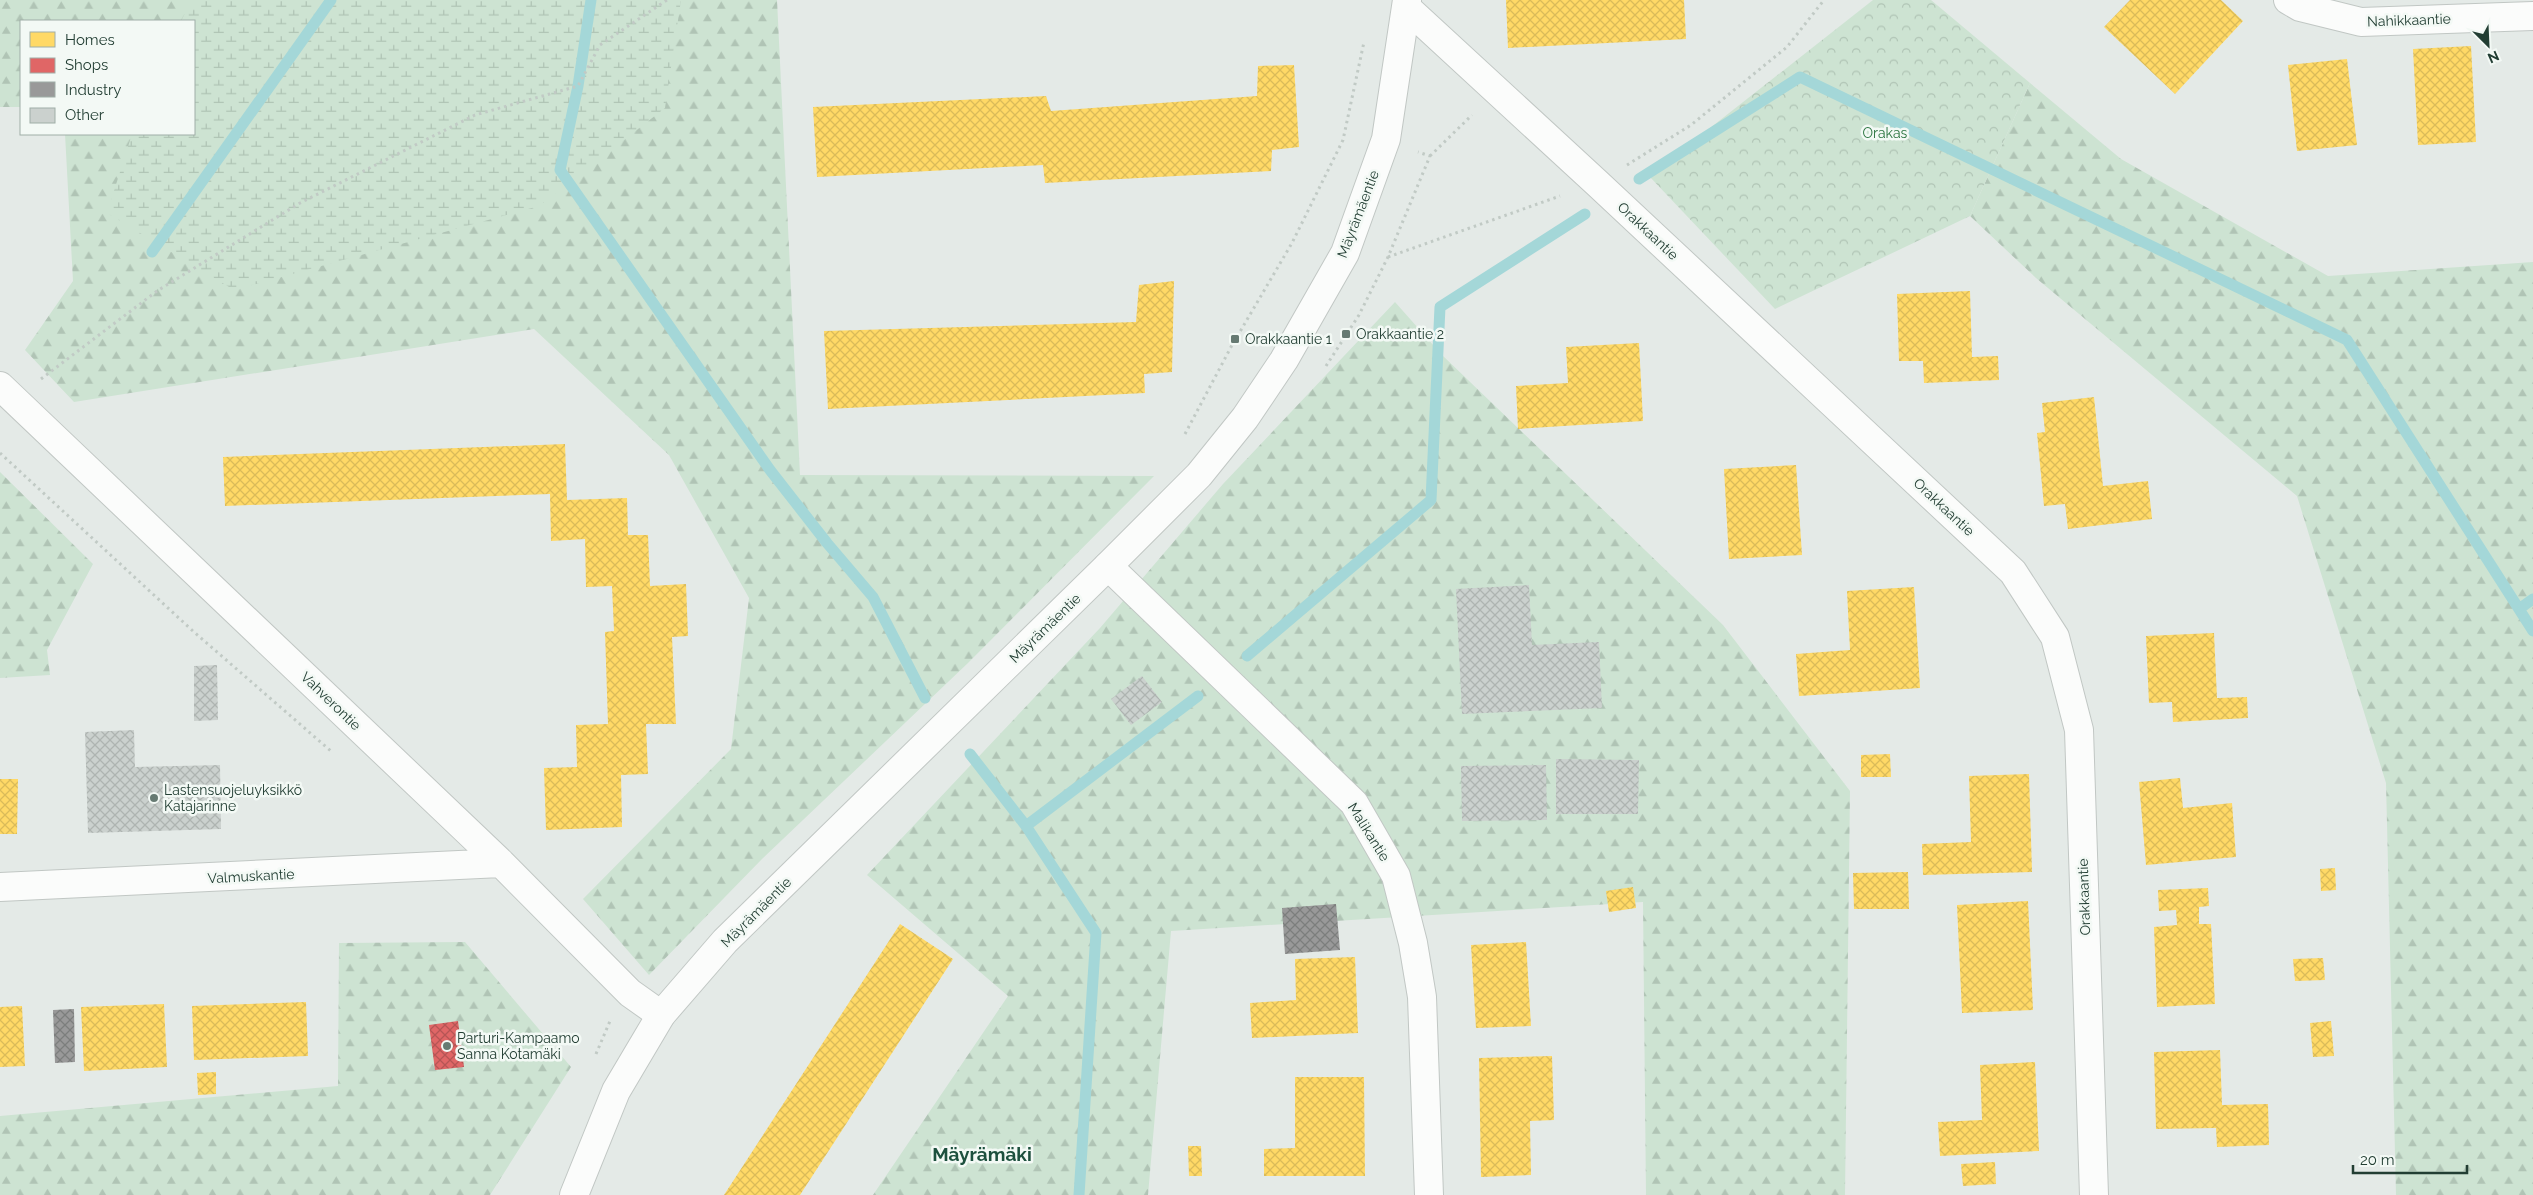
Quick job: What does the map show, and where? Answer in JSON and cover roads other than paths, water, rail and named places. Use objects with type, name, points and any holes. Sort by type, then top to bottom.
[{"type":"street","name":"Nahikkaantie","points":[[2288,0],[2300,7],[2361,22],[2533,16]]},
{"type":"street","name":"Orakkaantie","points":[[1407,4],[1497,91],[2012,572],[2055,637],[2079,730],[2094,1195]]},
{"type":"street","name":"Mäyrämäentie","points":[[574,1195],[616,1091],[661,1015],[725,941],[1108,566],[1198,475],[1245,418],[1284,360],[1345,252],[1386,139],[1407,4]]},
{"type":"street","name":"Vahverontie","points":[[7,393],[501,863],[630,993],[661,1015]]},
{"type":"street","name":"Malikantie","points":[[1108,566],[1354,803],[1396,876],[1413,942],[1422,997],[1429,1195]]},
{"type":"street","name":"Valmuskantie","points":[[0,887],[464,867],[501,863]]},
{"type":"waterway","points":[[152,252],[331,0]]},
{"type":"waterway","points":[[591,0],[578,86],[560,170],[770,470],[827,543],[873,597],[925,698]]},
{"type":"waterway","points":[[1639,179],[1800,77],[2347,340],[2533,631]]},
{"type":"waterway","points":[[1247,656],[1431,500],[1440,307],[1585,214]]},
{"type":"waterway","points":[[2519,609],[2533,599]]},
{"type":"waterway","points":[[1026,826],[1198,696]]},
{"type":"waterway","points":[[970,754],[1026,826],[1096,933],[1079,1195]]},
{"type":"place","name":"Orakkaantie 2","points":[[1346,334]]},
{"type":"place","name":"Orakkaantie 1","points":[[1235,339]]},
{"type":"place","name":"Lastensuojeluyksikkö Katajarinne","points":[[154,798]]},
{"type":"place","name":"Parturi-Kampaamo Sanna Kotamäki","points":[[447,1046]]},
{"type":"district","name":"Mäyrämäki","points":[[982,1154]]},
{"type":"park label","name":"Orakas","points":[[1885,133]]}]
